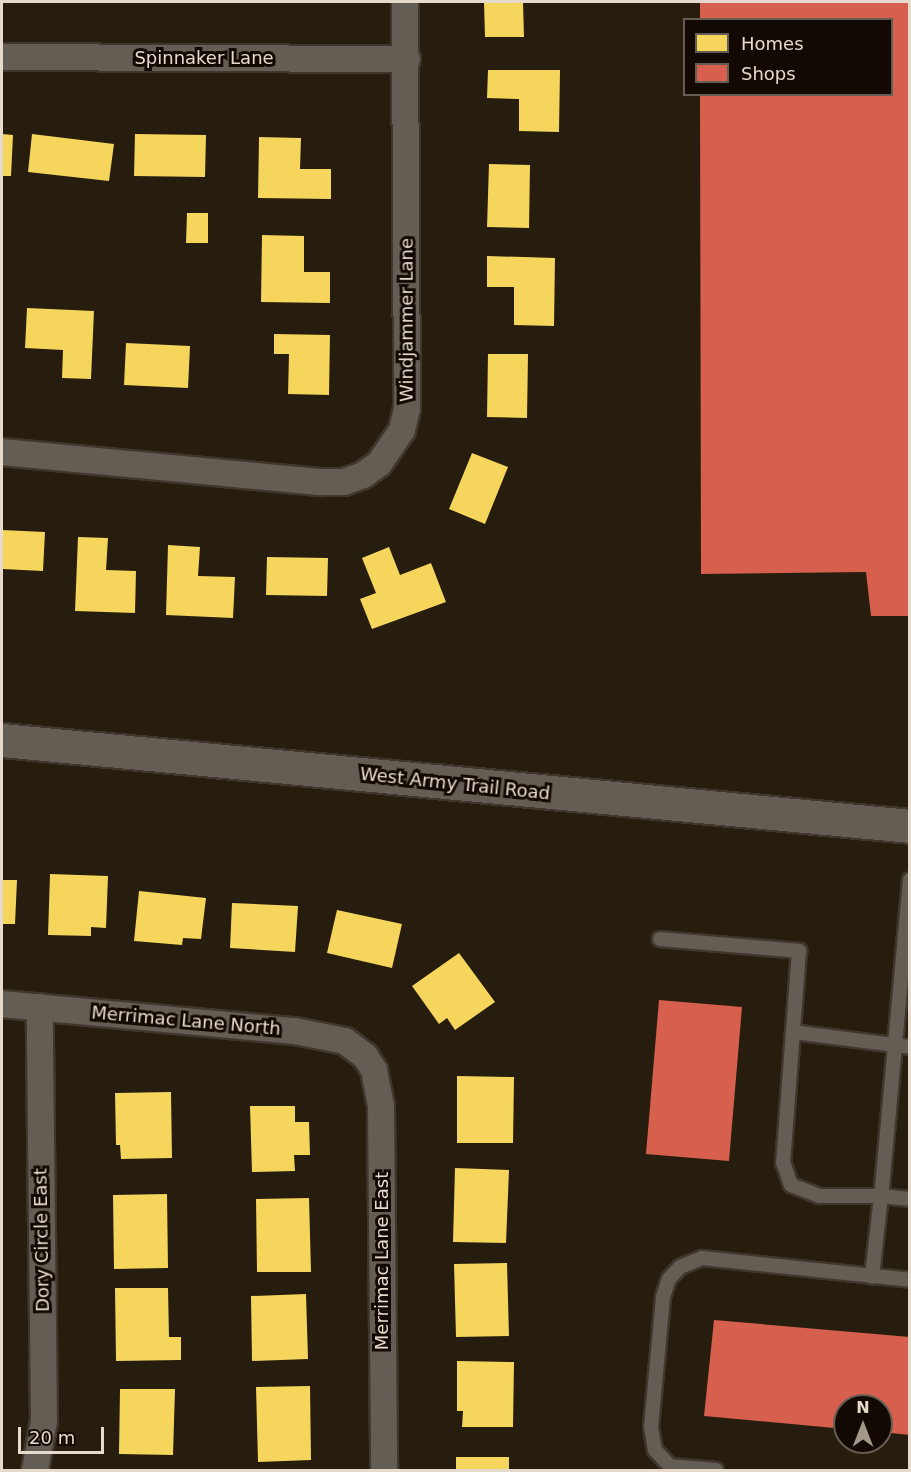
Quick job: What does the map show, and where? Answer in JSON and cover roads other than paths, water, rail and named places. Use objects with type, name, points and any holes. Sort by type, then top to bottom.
[{"type":"main road","name":"West Army Trail Road","points":[[2,740],[909,826]]},
{"type":"street","name":"Windjammer Lane","points":[[2,452],[322,482],[344,482],[379,464],[402,430],[407,409],[405,2]]},
{"type":"street","name":"Spinnaker Lane","points":[[2,57],[407,59]]},
{"type":"street","name":"Merrimac Lane North","points":[[2,1004],[295,1031],[345,1041],[365,1056]]},
{"type":"street","name":"Dory Circle East","points":[[34,1470],[44,1420],[40,1007]]},
{"type":"street","name":"Merrimac Lane East","points":[[365,1056],[374,1070],[381,1106],[384,1470]]},
{"type":"lane","points":[[872,1276],[909,880]]},
{"type":"lane","points":[[660,939],[799,951],[783,1162],[791,1185],[820,1196],[881,1196],[909,1199]]},
{"type":"lane","points":[[793,1032],[909,1047]]},
{"type":"lane","points":[[716,1470],[670,1466],[655,1450],[651,1427],[663,1297],[669,1279],[681,1267],[702,1258],[909,1280]]}]
